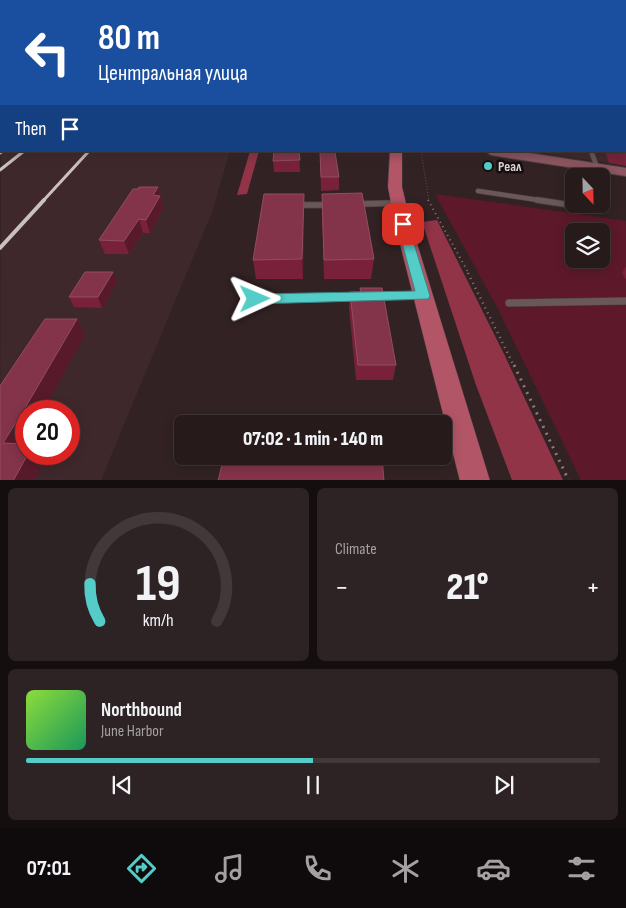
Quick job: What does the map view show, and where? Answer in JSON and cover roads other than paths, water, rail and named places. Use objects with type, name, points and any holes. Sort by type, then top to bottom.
[{"type":"main road","points":[[396,152],[395,187],[398,203],[475,480]]},
{"type":"street","points":[[495,152],[567,168]]},
{"type":"street","points":[[591,168],[598,167],[626,172]]},
{"type":"lane","points":[[591,152],[598,167]]},
{"type":"lane","points":[[478,191],[565,203]]},
{"type":"lane","points":[[352,204],[398,203]]},
{"type":"lane","points":[[294,205],[332,204]]},
{"type":"lane","points":[[374,297],[423,296]]},
{"type":"lane","points":[[255,299],[364,297]]},
{"type":"lane","points":[[509,303],[626,301]]},
{"type":"railway","points":[[0,170],[23,152]]},
{"type":"railway","points":[[43,201],[88,152]]},
{"type":"railway","points":[[0,248],[44,200]]},
{"type":"place","name":"Реал","points":[[488,166]]}]
